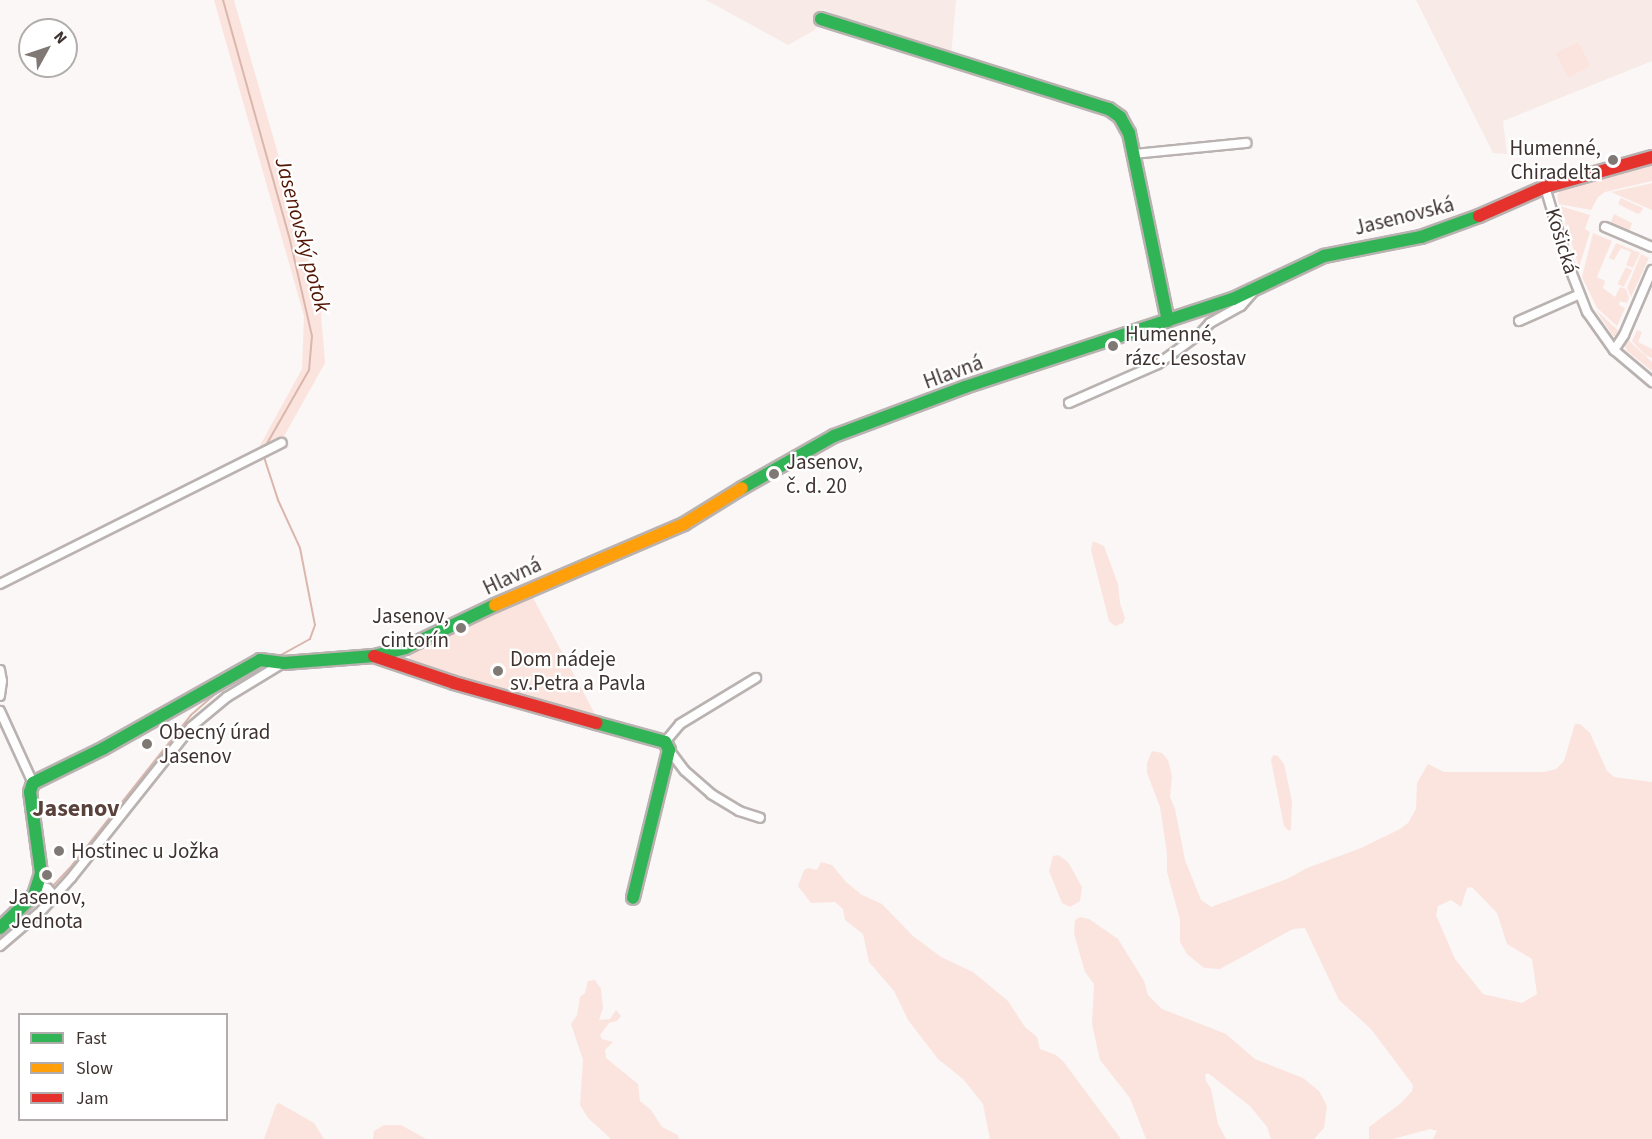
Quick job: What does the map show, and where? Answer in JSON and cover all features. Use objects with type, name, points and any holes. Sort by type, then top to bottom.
[{"type":"street","points":[[821,19],[1109,110],[1120,117],[1129,133],[1134,154],[1163,322]]},
{"type":"street","points":[[1134,154],[1246,143]]},
{"type":"street","name":"Jasenovská","points":[[1163,322],[1233,299],[1318,258],[1429,234],[1478,217],[1545,187],[1652,157]]},
{"type":"street","name":"Košická","points":[[1545,187],[1578,295],[1596,326],[1614,350],[1652,382]]},
{"type":"street","points":[[1605,227],[1652,247]]},
{"type":"street","points":[[1614,350],[1624,335],[1652,270]]},
{"type":"street","points":[[1069,403],[1158,364],[1202,333],[1210,323],[1241,306],[1258,287]]},
{"type":"street","name":"Košická","points":[[1519,321],[1578,295]]},
{"type":"street","name":"Hlavná","points":[[33,783],[104,748],[251,664],[264,660],[281,662],[374,656],[405,648],[532,587],[678,528],[802,452],[834,436],[965,387],[1163,322]]},
{"type":"street","points":[[0,584],[282,443]]},
{"type":"street","points":[[398,666],[397,656],[405,648]]},
{"type":"street","points":[[374,656],[398,666],[667,746],[685,771],[711,794],[739,811],[760,818]]},
{"type":"street","points":[[0,946],[191,727],[227,696],[281,662]]},
{"type":"street","points":[[0,670],[2,681],[0,696]]},
{"type":"street","points":[[633,898],[667,746],[680,724],[756,678]]},
{"type":"street","points":[[0,711],[33,783],[30,792],[41,873],[48,890]]},
{"type":"street","points":[[0,928],[34,895],[48,890]]},
{"type":"shaded area","points":[[214,0],[234,0],[320,301],[325,363],[283,438],[257,451],[302,369],[304,316]]},
{"type":"shaded area","points":[[706,0],[956,0],[951,57],[863,29],[824,9],[815,30],[788,45]]},
{"type":"shaded area","points":[[1416,0],[1652,0],[1652,61],[1503,121],[1507,154],[1493,153]]},
{"type":"shaded area","points":[[1578,42],[1590,66],[1568,77],[1556,53]]},
{"type":"shaded area","points":[[1652,162],[1652,181],[1605,192],[1598,197],[1591,210],[1559,204],[1557,196],[1561,188]]},
{"type":"shaded area","points":[[1652,183],[1652,210],[1611,192],[1644,185]]},
{"type":"shaded area","points":[[1621,198],[1643,208],[1641,212],[1638,214],[1618,204]]},
{"type":"shaded area","points":[[1560,206],[1590,215],[1585,229],[1590,232],[1579,267]]},
{"type":"shaded area","points":[[1614,214],[1632,223],[1629,232],[1610,224]]},
{"type":"shaded area","points":[[1593,233],[1612,241],[1597,277],[1605,281],[1603,288],[1615,297],[1620,287],[1626,289],[1629,297],[1627,303],[1620,301],[1619,305],[1625,308],[1617,326],[1597,308],[1582,277]]},
{"type":"shaded area","points":[[1616,243],[1640,253],[1633,268],[1626,265],[1631,252],[1621,248],[1614,260],[1609,258]]},
{"type":"shaded area","points":[[1641,254],[1649,258],[1631,297],[1627,288]]},
{"type":"shaded area","points":[[1626,267],[1632,270],[1624,287],[1617,284]]},
{"type":"shaded area","points":[[1596,310],[1621,333],[1619,336],[1613,336]]},
{"type":"shaded area","points":[[1637,330],[1642,332],[1638,342],[1652,349],[1652,358],[1645,355],[1632,341]]},
{"type":"shaded area","points":[[1626,338],[1652,362],[1652,371],[1627,351],[1624,344]]},
{"type":"shaded area","points":[[1093,541],[1104,546],[1118,584],[1120,603],[1125,618],[1123,623],[1115,626],[1109,621],[1091,550]]},
{"type":"shaded area","points":[[531,594],[596,716],[413,666],[409,655]]},
{"type":"shaded area","points":[[1575,724],[1580,724],[1590,733],[1607,771],[1614,777],[1652,782],[1652,1139],[1433,1139],[1437,1131],[1430,1129],[1393,1139],[1369,1139],[1369,1127],[1401,1103],[1412,1091],[1413,1085],[1371,1029],[1339,1000],[1305,928],[1293,929],[1220,969],[1204,968],[1187,954],[1180,942],[1180,920],[1167,872],[1167,854],[1160,807],[1147,773],[1147,763],[1152,751],[1162,753],[1168,760],[1172,776],[1170,797],[1175,809],[1185,860],[1201,900],[1211,907],[1287,879],[1307,868],[1361,848],[1400,829],[1408,823],[1416,809],[1417,783],[1428,764],[1444,772],[1544,772],[1556,769],[1564,761]],"holes":[[[1472,887],[1497,913],[1507,944],[1532,959],[1537,994],[1522,1003],[1483,994],[1455,959],[1436,915],[1438,906],[1451,900],[1461,907],[1467,888]]]},
{"type":"shaded area","points":[[1273,755],[1278,756],[1284,764],[1292,801],[1289,831],[1284,826],[1271,760]]},
{"type":"shaded area","points":[[1058,855],[1068,862],[1082,887],[1080,901],[1070,907],[1062,903],[1049,871],[1053,856]]},
{"type":"shaded area","points":[[821,862],[832,865],[846,882],[862,895],[882,904],[913,936],[941,957],[973,972],[1008,1001],[1025,1027],[1037,1037],[1040,1049],[1056,1055],[1063,1061],[1121,1139],[990,1139],[983,1104],[963,1079],[938,1059],[908,1020],[894,991],[869,962],[863,934],[845,920],[843,909],[835,902],[811,903],[798,886],[804,870],[808,868],[817,870]]},
{"type":"shaded area","points":[[1080,917],[1089,919],[1118,939],[1144,981],[1148,995],[1162,1009],[1226,1034],[1255,1059],[1303,1078],[1319,1091],[1327,1106],[1324,1128],[1314,1139],[1271,1139],[1267,1127],[1250,1106],[1208,1073],[1205,1075],[1206,1081],[1211,1089],[1218,1124],[1226,1139],[1146,1139],[1130,1098],[1100,1060],[1092,1024],[1094,984],[1085,972],[1074,934],[1075,920]]},
{"type":"shaded area","points":[[595,980],[601,989],[603,1008],[599,1020],[610,1019],[616,1010],[621,1016],[617,1021],[609,1023],[600,1035],[602,1039],[613,1042],[605,1050],[606,1058],[638,1084],[640,1101],[651,1110],[662,1127],[678,1135],[679,1139],[611,1139],[588,1118],[580,1105],[583,1060],[571,1024],[577,1015],[580,997],[585,993],[588,981]]},
{"type":"shaded area","points":[[279,1103],[314,1123],[324,1139],[264,1139],[276,1105]]},
{"type":"shaded area","points":[[384,1125],[401,1125],[426,1139],[373,1139],[374,1131]]},
{"type":"waterway","name":"Jasenovský potok","points":[[223,0],[290,240],[312,336],[309,370],[264,449]]},
{"type":"waterway","name":"Jasenovský potok","points":[[263,454],[278,500],[300,548],[315,625],[310,639],[278,657]]},
{"type":"waterway","name":"Jasenovský potok","points":[[52,887],[69,869],[191,715],[217,692],[263,666]]},
{"type":"waterway","name":"Jasenovský potok","points":[[0,937],[48,891]]},
{"type":"traffic: fast","points":[[821,19],[1109,109],[1120,117],[1129,133],[1168,321]]},
{"type":"traffic: fast","points":[[742,488],[834,436],[965,387],[1233,299],[1324,256],[1421,237],[1479,216]]},
{"type":"traffic: fast","points":[[0,928],[34,895],[41,873],[30,792],[33,783],[104,748],[260,660],[284,663],[374,656],[405,648],[495,605]]},
{"type":"traffic: fast","points":[[596,723],[665,742],[669,750],[633,898]]},
{"type":"traffic: slow","points":[[495,605],[684,524],[742,488]]},
{"type":"traffic: jam","points":[[1479,216],[1545,187],[1652,157]]},
{"type":"traffic: jam","points":[[374,656],[454,683],[596,723]]},
{"type":"place","name":"Humenné, Chiradelta","points":[[1613,160]]},
{"type":"place","name":"Humenné, rázc. Lesostav","points":[[1113,346]]},
{"type":"place","name":"Jasenov, č. d. 20","points":[[774,474]]},
{"type":"place","name":"Jasenov, cintorín","points":[[461,628]]},
{"type":"place","name":"Dom nádeje sv.Petra a Pavla","points":[[498,671]]},
{"type":"place","name":"Obecný úrad Jasenov","points":[[147,744]]},
{"type":"place","name":"Hostinec u Jožka","points":[[59,851]]},
{"type":"place","name":"Jasenov, Jednota","points":[[47,875]]},
{"type":"district","name":"Jasenov","points":[[76,809]]}]
